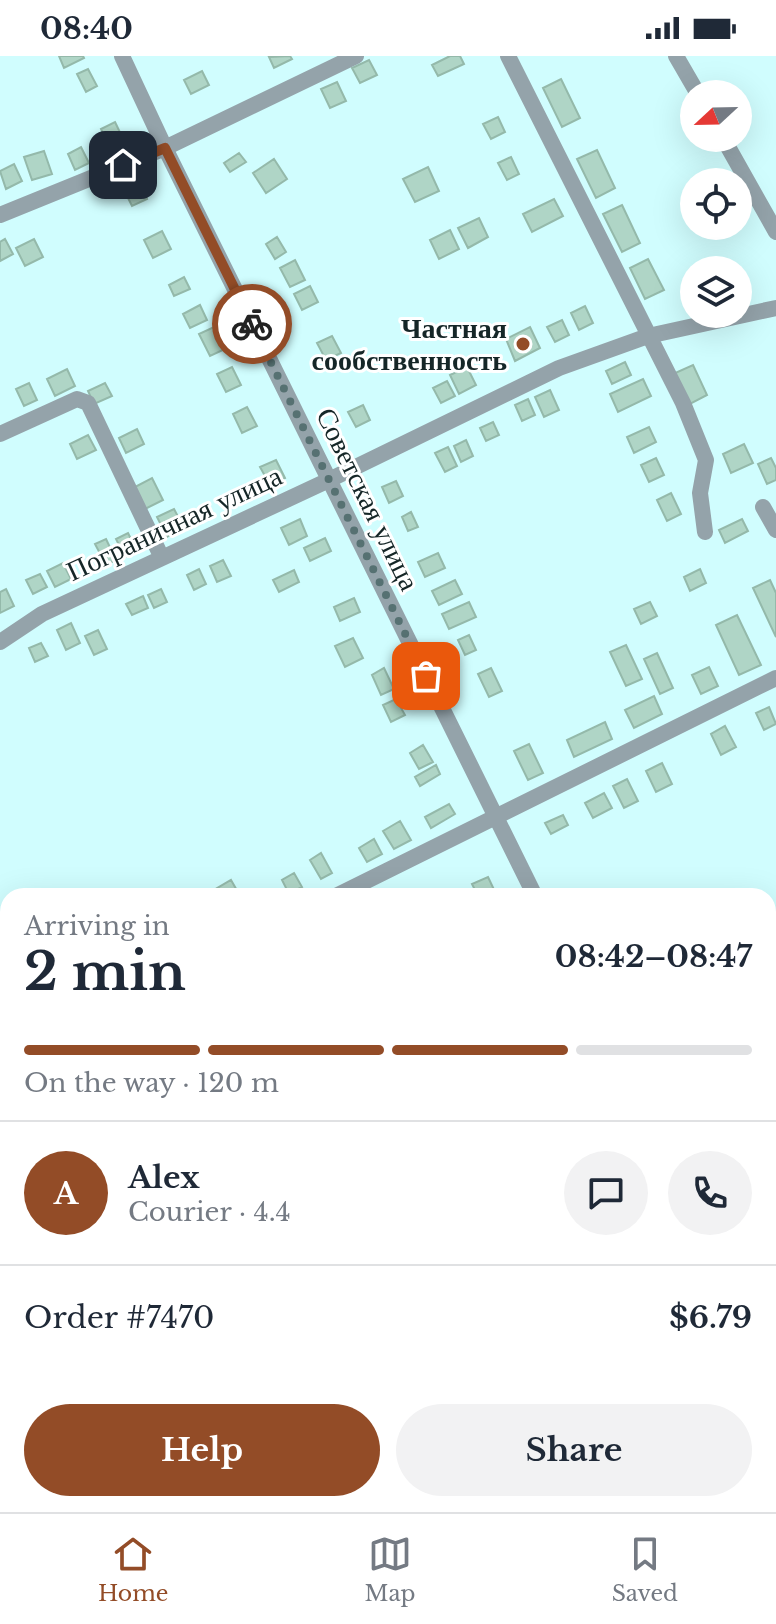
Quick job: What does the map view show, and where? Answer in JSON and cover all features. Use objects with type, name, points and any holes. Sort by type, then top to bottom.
[{"type":"street","name":"Советская улица","points":[[122,56],[531,888]]},
{"type":"street","points":[[0,215],[168,155],[356,56]]},
{"type":"street","points":[[508,56],[683,403],[706,460],[700,493],[705,532]]},
{"type":"street","points":[[676,56],[690,80]]},
{"type":"street","points":[[731,152],[776,232]]},
{"type":"street","name":"Пограничная улица","points":[[0,642],[42,614],[559,368],[648,336],[776,308]]},
{"type":"street","points":[[0,434],[77,399],[88,403],[162,558]]},
{"type":"street","points":[[763,507],[776,530]]},
{"type":"street","points":[[352,888],[776,678]]},
{"type":"building","points":[[59,56],[83,56],[84,58],[64,68]]},
{"type":"building","points":[[290,56],[292,59],[274,68],[269,57]]},
{"type":"building","points":[[450,56],[460,56],[464,64],[438,76],[432,65]]},
{"type":"building","points":[[369,60],[377,75],[360,83],[352,68]]},
{"type":"building","points":[[88,69],[97,86],[86,92],[77,74]]},
{"type":"building","points":[[202,71],[209,85],[191,94],[184,80]]},
{"type":"building","points":[[561,79],[580,118],[562,127],[543,88]]},
{"type":"building","points":[[337,82],[346,101],[330,108],[321,89]]},
{"type":"building","points":[[498,117],[505,132],[491,139],[483,124]]},
{"type":"building","points":[[115,122],[126,145],[112,152],[101,129]]},
{"type":"building","points":[[81,147],[89,163],[75,170],[68,154]]},
{"type":"building","points":[[597,150],[615,188],[596,198],[577,159]]},
{"type":"building","points":[[44,151],[52,174],[32,180],[24,157]]},
{"type":"building","points":[[239,153],[246,162],[230,172],[224,163]]},
{"type":"building","points":[[511,157],[519,174],[507,180],[498,163]]},
{"type":"building","points":[[274,159],[287,179],[266,193],[253,173]]},
{"type":"building","points":[[14,164],[22,181],[6,189],[0,171]]},
{"type":"building","points":[[428,167],[439,191],[415,202],[403,179]]},
{"type":"building","points":[[137,178],[147,199],[132,206],[122,186]]},
{"type":"building","points":[[554,199],[563,216],[532,232],[523,214]]},
{"type":"building","points":[[622,205],[640,243],[622,252],[603,214]]},
{"type":"building","points":[[479,218],[488,237],[468,248],[458,228]]},
{"type":"building","points":[[450,230],[459,249],[439,259],[430,240]]},
{"type":"building","points":[[162,231],[171,249],[153,258],[144,240]]},
{"type":"building","points":[[277,237],[286,252],[275,259],[266,244]]},
{"type":"building","points":[[5,239],[13,254],[0,261],[0,242]]},
{"type":"building","points":[[34,239],[43,257],[25,266],[16,248]]},
{"type":"building","points":[[648,259],[664,290],[645,299],[630,268]]},
{"type":"building","points":[[295,260],[305,280],[290,287],[280,268]]},
{"type":"building","points":[[184,277],[190,289],[174,296],[169,285]]},
{"type":"building","points":[[310,286],[318,302],[302,310],[294,294]]},
{"type":"building","points":[[200,305],[207,320],[190,328],[183,314]]},
{"type":"building","points":[[585,306],[593,323],[579,330],[571,313]]},
{"type":"building","points":[[562,320],[569,335],[555,342],[547,327]]},
{"type":"building","points":[[214,327],[225,349],[210,356],[199,334]]},
{"type":"building","name":"Частная сообственность","points":[[530,327],[540,348],[515,361],[506,339]]},
{"type":"building","points":[[332,336],[341,353],[326,360],[317,343]]},
{"type":"building","points":[[625,362],[631,375],[612,384],[606,371]]},
{"type":"building","points":[[693,365],[707,395],[688,405],[673,374]]},
{"type":"building","points":[[232,367],[241,385],[226,392],[217,374]]},
{"type":"building","points":[[467,367],[476,385],[459,394],[450,375]]},
{"type":"building","points":[[67,369],[75,386],[55,396],[47,379]]},
{"type":"building","points":[[643,379],[651,396],[618,412],[610,394]]},
{"type":"building","points":[[447,381],[455,396],[441,403],[433,388]]},
{"type":"building","points":[[29,383],[37,400],[24,406],[16,389]]},
{"type":"building","points":[[105,383],[112,396],[94,404],[88,391]]},
{"type":"building","points":[[550,390],[559,410],[544,417],[535,397]]},
{"type":"building","points":[[528,399],[535,415],[522,421],[515,405]]},
{"type":"building","points":[[363,405],[370,420],[356,427],[348,412]]},
{"type":"building","points":[[247,407],[257,426],[242,433],[233,414]]},
{"type":"building","points":[[493,422],[499,435],[486,441],[480,428]]},
{"type":"building","points":[[649,427],[656,442],[634,453],[627,437]]},
{"type":"building","points":[[137,429],[144,444],[126,453],[119,438]]},
{"type":"building","points":[[88,435],[96,450],[77,459],[70,444]]},
{"type":"building","points":[[466,440],[473,456],[461,462],[454,446]]},
{"type":"building","points":[[744,444],[753,463],[731,473],[723,454]]},
{"type":"building","points":[[448,447],[457,466],[445,472],[435,453]]},
{"type":"building","points":[[656,458],[664,475],[649,482],[641,465]]},
{"type":"building","points":[[771,458],[776,468],[776,480],[767,484],[758,464]]},
{"type":"building","points":[[276,460],[285,478],[270,485],[260,467]]},
{"type":"building","points":[[152,478],[163,500],[145,509],[135,487]]},
{"type":"building","points":[[396,481],[403,496],[389,503],[382,487]]},
{"type":"building","points":[[671,493],[681,514],[667,521],[657,500]]},
{"type":"building","points":[[174,509],[184,528],[167,537],[157,517]]},
{"type":"building","points":[[411,512],[418,527],[408,531],[402,517]]},
{"type":"building","points":[[300,519],[307,536],[289,545],[281,528]]},
{"type":"building","points":[[742,519],[748,531],[725,543],[719,530]]},
{"type":"building","points":[[128,533],[137,551],[125,557],[116,539]]},
{"type":"building","points":[[325,538],[331,551],[310,561],[304,548]]},
{"type":"building","points":[[106,539],[116,560],[106,565],[95,544]]},
{"type":"building","points":[[438,553],[445,568],[425,577],[418,562]]},
{"type":"building","points":[[223,560],[231,576],[217,582],[210,566]]},
{"type":"building","points":[[63,563],[71,579],[55,587],[47,571]]},
{"type":"building","points":[[199,569],[206,584],[194,590],[187,575]]},
{"type":"building","points":[[700,569],[706,583],[690,591],[684,577]]},
{"type":"building","points":[[294,570],[299,582],[279,592],[273,580]]},
{"type":"building","points":[[40,574],[47,587],[33,594],[26,580]]},
{"type":"building","points":[[455,580],[462,594],[439,605],[432,591]]},
{"type":"building","points":[[770,580],[776,593],[776,637],[753,588]]},
{"type":"building","points":[[6,589],[14,606],[0,613],[0,592]]},
{"type":"building","points":[[161,589],[167,602],[154,608],[148,595]]},
{"type":"building","points":[[143,596],[148,608],[132,615],[126,604]]},
{"type":"building","points":[[354,598],[360,612],[340,621],[334,607]]},
{"type":"building","points":[[469,602],[476,617],[449,629],[442,614]]},
{"type":"building","points":[[650,602],[657,616],[641,624],[634,609]]},
{"type":"building","points":[[737,615],[761,665],[739,675],[716,625]]},
{"type":"building","points":[[71,623],[80,643],[66,650],[57,630]]},
{"type":"building","points":[[98,630],[107,649],[94,655],[85,636]]},
{"type":"building","points":[[469,635],[476,650],[465,655],[458,640]]},
{"type":"building","points":[[353,638],[363,658],[345,667],[335,646]]},
{"type":"building","points":[[41,643],[48,656],[35,662],[29,648]]},
{"type":"building","points":[[626,645],[642,679],[626,686],[610,652]]},
{"type":"building","points":[[657,653],[673,688],[660,694],[644,659]]},
{"type":"building","points":[[709,667],[718,686],[701,694],[692,675]]},
{"type":"building","points":[[384,668],[394,689],[381,695],[372,675]]},
{"type":"building","points":[[491,668],[502,691],[489,697],[478,674]]},
{"type":"building","points":[[654,696],[662,714],[634,728],[625,710]]},
{"type":"building","points":[[396,699],[405,715],[391,722],[383,705]]},
{"type":"building","points":[[769,707],[776,724],[764,730],[756,713]]},
{"type":"building","points":[[605,722],[612,739],[574,757],[567,740]]},
{"type":"building","points":[[725,726],[736,747],[721,755],[711,734]]},
{"type":"building","points":[[529,744],[543,773],[528,780],[514,751]]},
{"type":"building","points":[[423,745],[433,762],[419,769],[410,753]]},
{"type":"building","points":[[662,763],[672,784],[656,792],[646,771]]},
{"type":"building","points":[[436,765],[440,774],[420,786],[415,777]]},
{"type":"building","points":[[627,779],[638,801],[624,808],[613,786]]},
{"type":"building","points":[[604,793],[612,808],[593,818],[585,803]]},
{"type":"building","points":[[449,804],[455,814],[431,828],[425,817]]},
{"type":"building","points":[[563,815],[568,825],[551,834],[545,823]]},
{"type":"building","points":[[400,821],[411,840],[394,849],[383,831]]},
{"type":"building","points":[[374,839],[382,854],[367,862],[359,848]]},
{"type":"building","points":[[321,853],[332,873],[321,879],[310,860]]},
{"type":"building","points":[[294,873],[302,887],[286,888],[282,880]]},
{"type":"building","points":[[488,877],[493,888],[474,888],[472,884]]},
{"type":"building","points":[[231,880],[236,888],[217,888]]},
{"type":"way so far","points":[[252,324],[426,676]]},
{"type":"place","name":"Частная сообственность","points":[[523,344]]},
{"type":"route","points":[[123,165],[165,148],[252,324]]}]
